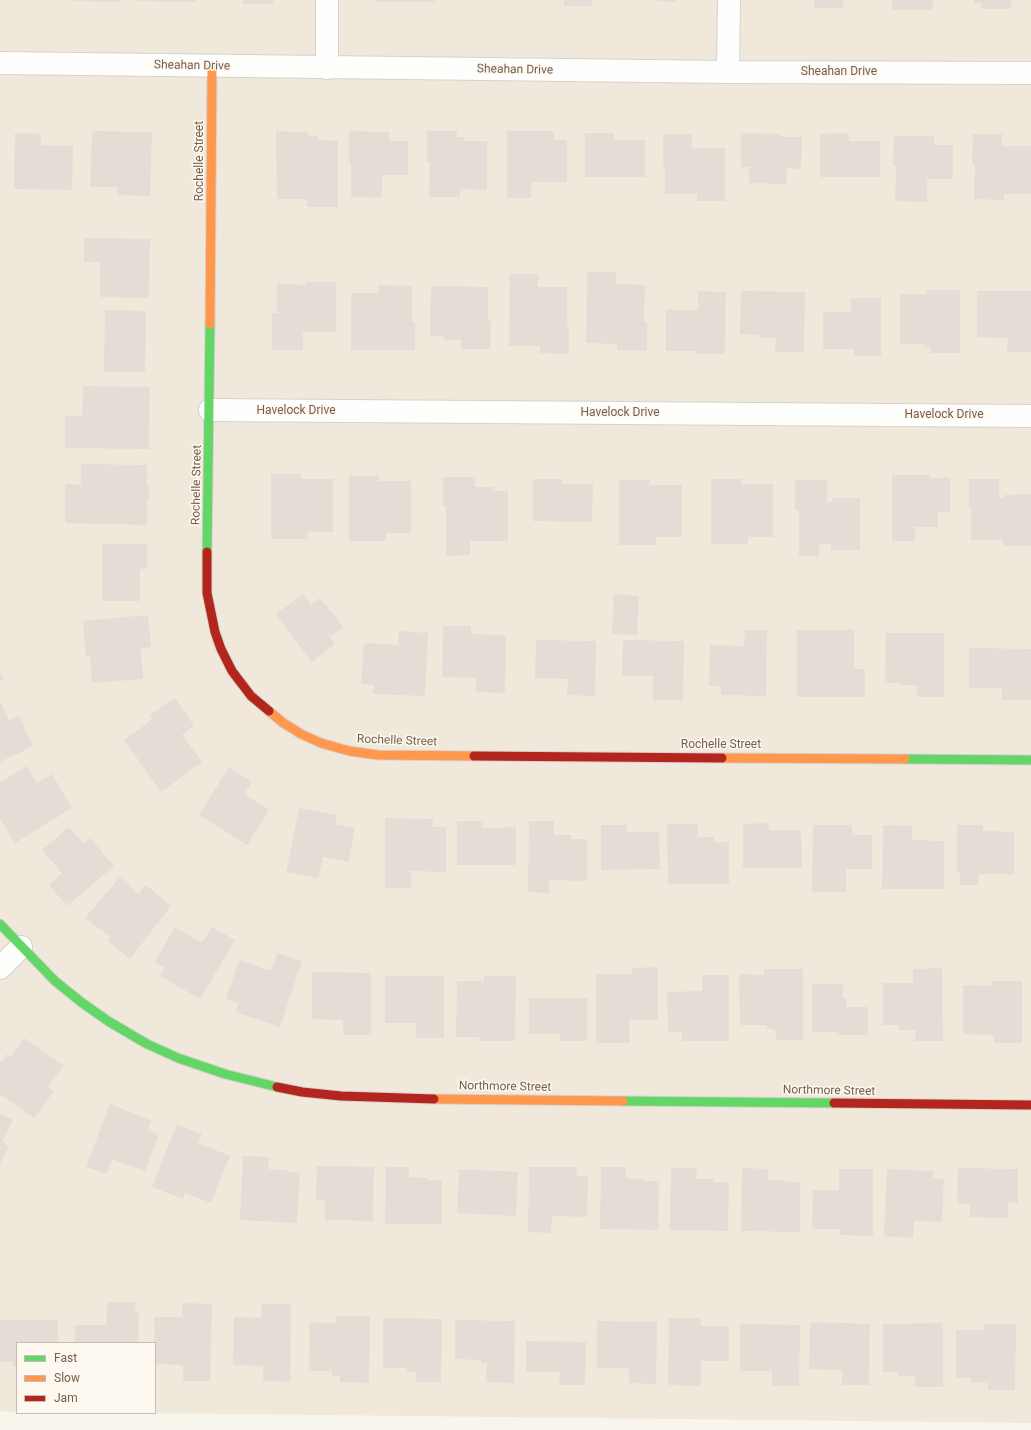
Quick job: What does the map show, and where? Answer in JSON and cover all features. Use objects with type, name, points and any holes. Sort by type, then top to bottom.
[{"type":"street","points":[[327,0],[327,68]]},
{"type":"street","points":[[728,72],[729,0]]},
{"type":"street","name":"Sheahan Drive","points":[[0,63],[728,72],[1031,73]]},
{"type":"street","name":"Rochelle Street","points":[[212,66],[210,410],[207,593],[215,632],[232,670],[251,696],[282,722],[301,734],[321,743],[348,751],[378,755],[1031,760]]},
{"type":"street","name":"Havelock Drive","points":[[210,410],[1031,416]]},
{"type":"street","name":"Northmore Street","points":[[0,924],[20,947],[55,981],[108,1021],[147,1044],[178,1058],[225,1074],[302,1092],[380,1098],[1031,1105]]},
{"type":"street","points":[[0,968],[20,947]]},
{"type":"shaded area","points":[[0,0],[1031,0],[1031,1423],[156,1413],[156,1342],[16,1342],[16,1412],[0,1411]]},
{"type":"building","points":[[121,0],[121,2],[74,1]]},
{"type":"building","points":[[196,0],[196,2],[137,1]]},
{"type":"building","points":[[243,0],[273,0],[273,4],[243,4]]},
{"type":"building","points":[[375,0],[434,0],[434,2],[375,2]]},
{"type":"building","points":[[564,0],[592,0],[592,6],[564,6]]},
{"type":"building","points":[[675,0],[675,2],[656,1]]},
{"type":"building","points":[[814,0],[843,0],[843,8],[814,8]]},
{"type":"building","points":[[892,0],[933,0],[933,10],[892,10]]},
{"type":"building","points":[[974,0],[1011,0],[1011,9],[981,9],[982,3],[974,3]]},
{"type":"building","points":[[92,131],[152,132],[150,196],[117,195],[117,187],[90,187]]},
{"type":"building","points":[[276,131],[308,132],[308,136],[318,136],[318,140],[338,141],[338,207],[307,207],[307,199],[277,199]]},
{"type":"building","points":[[349,131],[389,132],[389,141],[408,141],[408,175],[382,175],[382,198],[351,197]]},
{"type":"building","points":[[427,131],[457,131],[457,137],[464,137],[464,141],[487,141],[487,190],[460,189],[460,197],[429,197],[430,162],[427,162]]},
{"type":"building","points":[[507,131],[554,131],[554,140],[567,140],[567,182],[531,182],[531,198],[507,198]]},
{"type":"building","points":[[15,133],[41,134],[41,145],[73,146],[72,190],[14,189]]},
{"type":"building","points":[[585,133],[614,133],[614,140],[645,140],[645,177],[585,177]]},
{"type":"building","points":[[741,133],[781,134],[781,137],[802,137],[801,169],[787,168],[786,184],[749,183],[749,167],[741,167]]},
{"type":"building","points":[[849,133],[849,141],[880,141],[880,177],[820,177],[820,134]]},
{"type":"building","points":[[663,134],[692,134],[692,148],[725,148],[725,201],[697,201],[697,194],[665,194]]},
{"type":"building","points":[[973,134],[1002,134],[1002,146],[1031,146],[1031,194],[1004,194],[1004,200],[974,199],[975,165],[972,165]]},
{"type":"building","points":[[894,136],[934,136],[934,145],[953,145],[953,179],[927,179],[927,202],[895,201],[896,167],[893,166]]},
{"type":"building","points":[[84,238],[150,239],[149,298],[100,297],[100,262],[84,262]]},
{"type":"building","points":[[587,272],[616,272],[616,284],[645,285],[644,322],[647,322],[647,351],[617,350],[617,344],[586,343]]},
{"type":"building","points":[[510,274],[538,274],[538,287],[567,287],[569,354],[540,353],[540,346],[509,346]]},
{"type":"building","points":[[306,282],[336,282],[336,332],[303,332],[303,350],[272,350],[272,313],[277,313],[277,284],[306,285]]},
{"type":"building","points":[[379,285],[412,286],[412,322],[415,322],[415,350],[351,350],[351,293],[379,293]]},
{"type":"building","points":[[431,286],[488,287],[488,321],[491,321],[490,349],[461,349],[461,340],[444,340],[444,336],[430,336]]},
{"type":"building","points":[[927,290],[960,290],[960,353],[931,353],[931,347],[924,347],[924,344],[900,344],[900,294],[927,294]]},
{"type":"building","points":[[698,291],[726,292],[725,354],[696,354],[697,351],[666,351],[666,310],[698,310]]},
{"type":"building","points":[[741,291],[805,292],[804,352],[775,352],[776,338],[759,338],[759,335],[740,334]]},
{"type":"building","points":[[977,291],[1031,291],[1031,352],[1007,352],[1008,338],[977,337]]},
{"type":"building","points":[[850,298],[881,298],[881,356],[854,356],[854,349],[823,349],[823,312],[851,312]]},
{"type":"building","points":[[105,310],[146,311],[145,372],[104,372]]},
{"type":"building","points":[[83,386],[150,387],[149,449],[65,448],[65,416],[82,416]]},
{"type":"building","points":[[81,464],[147,465],[149,500],[147,500],[147,525],[65,523],[65,484],[81,485]]},
{"type":"building","points":[[271,474],[301,474],[301,479],[333,479],[333,532],[308,532],[308,539],[271,539]]},
{"type":"building","points":[[892,475],[930,475],[931,478],[950,478],[950,512],[938,512],[938,527],[915,527],[915,541],[892,541]]},
{"type":"building","points":[[349,476],[379,476],[379,481],[411,481],[411,533],[386,533],[386,541],[349,541]]},
{"type":"building","points":[[443,477],[475,477],[475,487],[493,487],[493,491],[508,491],[508,541],[470,541],[470,555],[446,556],[446,506],[443,506]]},
{"type":"building","points":[[533,479],[562,479],[561,484],[593,484],[592,522],[533,521]]},
{"type":"building","points":[[711,479],[741,479],[741,484],[773,484],[773,537],[748,537],[748,544],[711,544]]},
{"type":"building","points":[[969,479],[999,479],[999,498],[1004,498],[1004,495],[1031,494],[1031,546],[1003,546],[1003,540],[971,540]]},
{"type":"building","points":[[619,480],[650,480],[650,485],[682,485],[682,537],[656,537],[656,545],[619,545]]},
{"type":"building","points":[[795,480],[827,480],[827,502],[832,502],[832,498],[860,498],[860,550],[831,550],[831,544],[819,544],[819,556],[799,556],[799,511],[795,510]]},
{"type":"building","points":[[102,544],[147,544],[147,569],[140,569],[140,601],[102,601]]},
{"type":"building","points":[[303,594],[311,605],[320,598],[343,627],[330,637],[335,644],[312,662],[276,614]]},
{"type":"building","points":[[614,594],[639,596],[637,635],[612,634]]},
{"type":"building","points":[[148,615],[151,647],[141,648],[143,679],[92,683],[90,656],[86,657],[83,621]]},
{"type":"building","points":[[443,626],[471,626],[471,634],[506,635],[505,693],[476,692],[476,678],[442,677]]},
{"type":"building","points":[[745,630],[767,630],[766,696],[721,695],[721,686],[709,686],[710,645],[744,646]]},
{"type":"building","points":[[797,630],[854,630],[854,669],[865,669],[865,697],[797,697]]},
{"type":"building","points":[[399,631],[428,633],[425,696],[373,694],[374,685],[361,684],[364,643],[398,645]]},
{"type":"building","points":[[886,633],[944,633],[944,697],[917,697],[917,685],[885,683]]},
{"type":"building","points":[[536,640],[596,641],[595,696],[567,695],[568,679],[535,678]]},
{"type":"building","points":[[623,640],[684,641],[683,700],[653,700],[653,676],[622,676]]},
{"type":"building","points":[[969,648],[1031,649],[1031,700],[1002,700],[1002,688],[969,688]]},
{"type":"building","points":[[0,671],[3,680],[0,681]]},
{"type":"building","points":[[175,698],[194,726],[182,735],[202,762],[161,792],[124,740],[153,719],[150,715]]},
{"type":"building","points":[[0,701],[9,721],[19,716],[33,746],[0,762]]},
{"type":"building","points":[[27,766],[37,783],[52,774],[72,808],[15,843],[0,819],[0,782]]},
{"type":"building","points":[[229,767],[252,782],[244,794],[269,810],[247,845],[199,815]]},
{"type":"building","points":[[299,808],[337,815],[335,824],[355,828],[348,862],[323,857],[318,878],[286,872]]},
{"type":"building","points":[[385,818],[433,819],[433,827],[446,827],[446,872],[411,871],[411,888],[385,888]]},
{"type":"building","points":[[457,821],[483,821],[483,828],[516,827],[516,865],[457,865]]},
{"type":"building","points":[[529,821],[554,821],[554,835],[571,835],[571,839],[587,839],[587,881],[549,880],[549,893],[528,892]]},
{"type":"building","points":[[768,823],[769,830],[801,830],[802,868],[743,868],[743,824]]},
{"type":"building","points":[[667,824],[698,824],[698,837],[714,837],[714,842],[729,842],[729,884],[668,884]]},
{"type":"building","points":[[601,825],[627,825],[627,832],[659,832],[660,869],[601,870]]},
{"type":"building","points":[[813,825],[852,825],[852,835],[872,835],[872,869],[846,869],[846,892],[812,892]]},
{"type":"building","points":[[883,825],[912,826],[912,840],[944,841],[944,889],[882,889]]},
{"type":"building","points":[[957,825],[983,825],[983,831],[1014,832],[1014,874],[979,874],[978,885],[960,885],[960,872],[957,873]]},
{"type":"building","points":[[69,827],[84,844],[90,838],[114,866],[67,906],[49,885],[62,873],[42,850]]},
{"type":"building","points":[[120,877],[138,894],[146,885],[171,906],[130,959],[107,941],[111,937],[85,918]]},
{"type":"building","points":[[175,927],[202,943],[212,927],[235,940],[200,999],[160,976],[165,968],[155,962]]},
{"type":"building","points":[[277,953],[302,961],[280,1027],[236,1012],[238,1003],[226,999],[239,960],[271,971]]},
{"type":"building","points":[[658,967],[658,1020],[629,1020],[630,1043],[596,1043],[596,974],[632,974],[632,968]]},
{"type":"building","points":[[942,968],[943,1041],[915,1041],[916,1030],[899,1030],[898,1025],[883,1025],[883,983],[913,983],[913,969]]},
{"type":"building","points":[[764,969],[803,969],[803,1040],[776,1040],[775,1029],[766,1028],[767,1025],[740,1025],[739,974],[764,975]]},
{"type":"building","points":[[312,972],[371,973],[371,1035],[343,1035],[343,1020],[312,1019]]},
{"type":"building","points":[[702,975],[729,975],[729,1041],[682,1041],[682,1032],[668,1032],[667,992],[702,991]]},
{"type":"building","points":[[385,976],[444,976],[444,1038],[416,1038],[416,1023],[385,1023]]},
{"type":"building","points":[[484,976],[516,976],[515,1041],[479,1041],[479,1037],[456,1037],[457,981],[484,981]]},
{"type":"building","points":[[991,981],[1022,981],[1022,1043],[994,1043],[994,1035],[963,1034],[963,985],[991,986]]},
{"type":"building","points":[[812,984],[843,984],[843,998],[846,998],[846,1007],[868,1007],[868,1035],[837,1035],[837,1032],[812,1032]]},
{"type":"building","points":[[529,998],[587,998],[587,1041],[560,1041],[560,1034],[529,1034]]},
{"type":"building","points":[[24,1038],[64,1066],[48,1087],[54,1091],[34,1118],[3,1096],[0,1096],[0,1061],[2,1062],[7,1054],[11,1057]]},
{"type":"building","points":[[110,1104],[151,1120],[148,1130],[159,1134],[145,1171],[112,1159],[107,1174],[86,1167]]},
{"type":"building","points":[[0,1113],[13,1120],[2,1142],[9,1146],[0,1164]]},
{"type":"building","points":[[177,1124],[202,1134],[198,1143],[230,1156],[211,1203],[185,1193],[183,1199],[152,1187]]},
{"type":"building","points":[[243,1156],[269,1157],[268,1169],[287,1170],[287,1172],[300,1173],[297,1223],[240,1220]]},
{"type":"building","points":[[317,1166],[374,1167],[373,1221],[325,1220],[325,1200],[316,1200]]},
{"type":"building","points":[[386,1167],[409,1167],[409,1177],[427,1178],[426,1180],[442,1180],[442,1224],[385,1224]]},
{"type":"building","points":[[529,1167],[577,1167],[576,1176],[588,1176],[587,1217],[552,1216],[551,1233],[528,1232]]},
{"type":"building","points":[[601,1167],[626,1167],[626,1178],[643,1179],[643,1181],[659,1181],[658,1230],[600,1229]]},
{"type":"building","points":[[671,1168],[697,1168],[696,1179],[714,1179],[713,1182],[729,1182],[728,1231],[670,1230]]},
{"type":"building","points":[[742,1168],[768,1169],[768,1180],[800,1182],[800,1232],[741,1231]]},
{"type":"building","points":[[958,1168],[1018,1169],[1018,1203],[1008,1202],[1008,1218],[970,1217],[970,1204],[957,1203]]},
{"type":"building","points":[[459,1169],[518,1172],[516,1216],[457,1213]]},
{"type":"building","points":[[839,1169],[873,1169],[873,1236],[840,1235],[840,1229],[812,1229],[813,1190],[839,1190]]},
{"type":"building","points":[[887,1169],[933,1171],[933,1178],[944,1179],[942,1222],[914,1221],[913,1238],[884,1236]]},
{"type":"building","points":[[107,1302],[136,1302],[135,1311],[139,1311],[138,1342],[75,1342],[75,1325],[106,1325]]},
{"type":"building","points":[[182,1303],[212,1304],[210,1381],[183,1381],[183,1365],[156,1364],[154,1317],[182,1317]]},
{"type":"building","points":[[262,1304],[291,1304],[290,1382],[263,1381],[263,1366],[233,1365],[234,1317],[261,1318]]},
{"type":"building","points":[[336,1316],[370,1316],[369,1383],[340,1382],[340,1376],[332,1376],[332,1371],[309,1371],[310,1322],[336,1323]]},
{"type":"building","points":[[383,1318],[442,1319],[441,1382],[416,1382],[416,1372],[407,1372],[407,1368],[383,1368]]},
{"type":"building","points":[[669,1318],[701,1318],[701,1326],[729,1326],[729,1361],[701,1361],[701,1386],[668,1385]]},
{"type":"building","points":[[0,1320],[58,1320],[58,1342],[16,1342],[16,1366],[13,1366],[13,1362],[0,1362]]},
{"type":"building","points":[[455,1320],[515,1321],[514,1383],[486,1382],[487,1363],[481,1363],[481,1360],[455,1359]]},
{"type":"building","points":[[597,1321],[657,1322],[656,1384],[629,1383],[629,1368],[597,1368]]},
{"type":"building","points":[[810,1322],[870,1324],[869,1385],[842,1385],[842,1370],[809,1369]]},
{"type":"building","points":[[943,1323],[943,1387],[915,1387],[915,1376],[898,1376],[898,1372],[883,1372],[883,1324]]},
{"type":"building","points":[[740,1324],[800,1325],[799,1386],[772,1386],[772,1371],[740,1371]]},
{"type":"building","points":[[984,1324],[1016,1324],[1015,1390],[988,1390],[988,1383],[971,1382],[971,1378],[956,1378],[956,1330],[984,1330]]},
{"type":"building","points":[[526,1341],[586,1342],[585,1385],[559,1385],[560,1372],[526,1372]]},
{"type":"traffic: fast","points":[[207,552],[210,324]]},
{"type":"traffic: fast","points":[[905,759],[1031,760]]},
{"type":"traffic: fast","points":[[0,924],[55,981],[108,1021],[147,1044],[178,1058],[225,1074],[277,1087]]},
{"type":"traffic: fast","points":[[623,1101],[834,1103]]},
{"type":"traffic: slow","points":[[210,324],[212,66]]},
{"type":"traffic: slow","points":[[269,711],[282,722],[301,734],[321,743],[349,751],[378,755],[474,756]]},
{"type":"traffic: slow","points":[[722,758],[905,759]]},
{"type":"traffic: slow","points":[[434,1099],[623,1101]]},
{"type":"traffic: jam","points":[[207,552],[207,593],[215,632],[221,649],[232,671],[251,696],[269,711]]},
{"type":"traffic: jam","points":[[474,756],[722,758]]},
{"type":"traffic: jam","points":[[277,1087],[302,1092],[341,1096],[434,1099]]},
{"type":"traffic: jam","points":[[834,1103],[1031,1105]]}]
